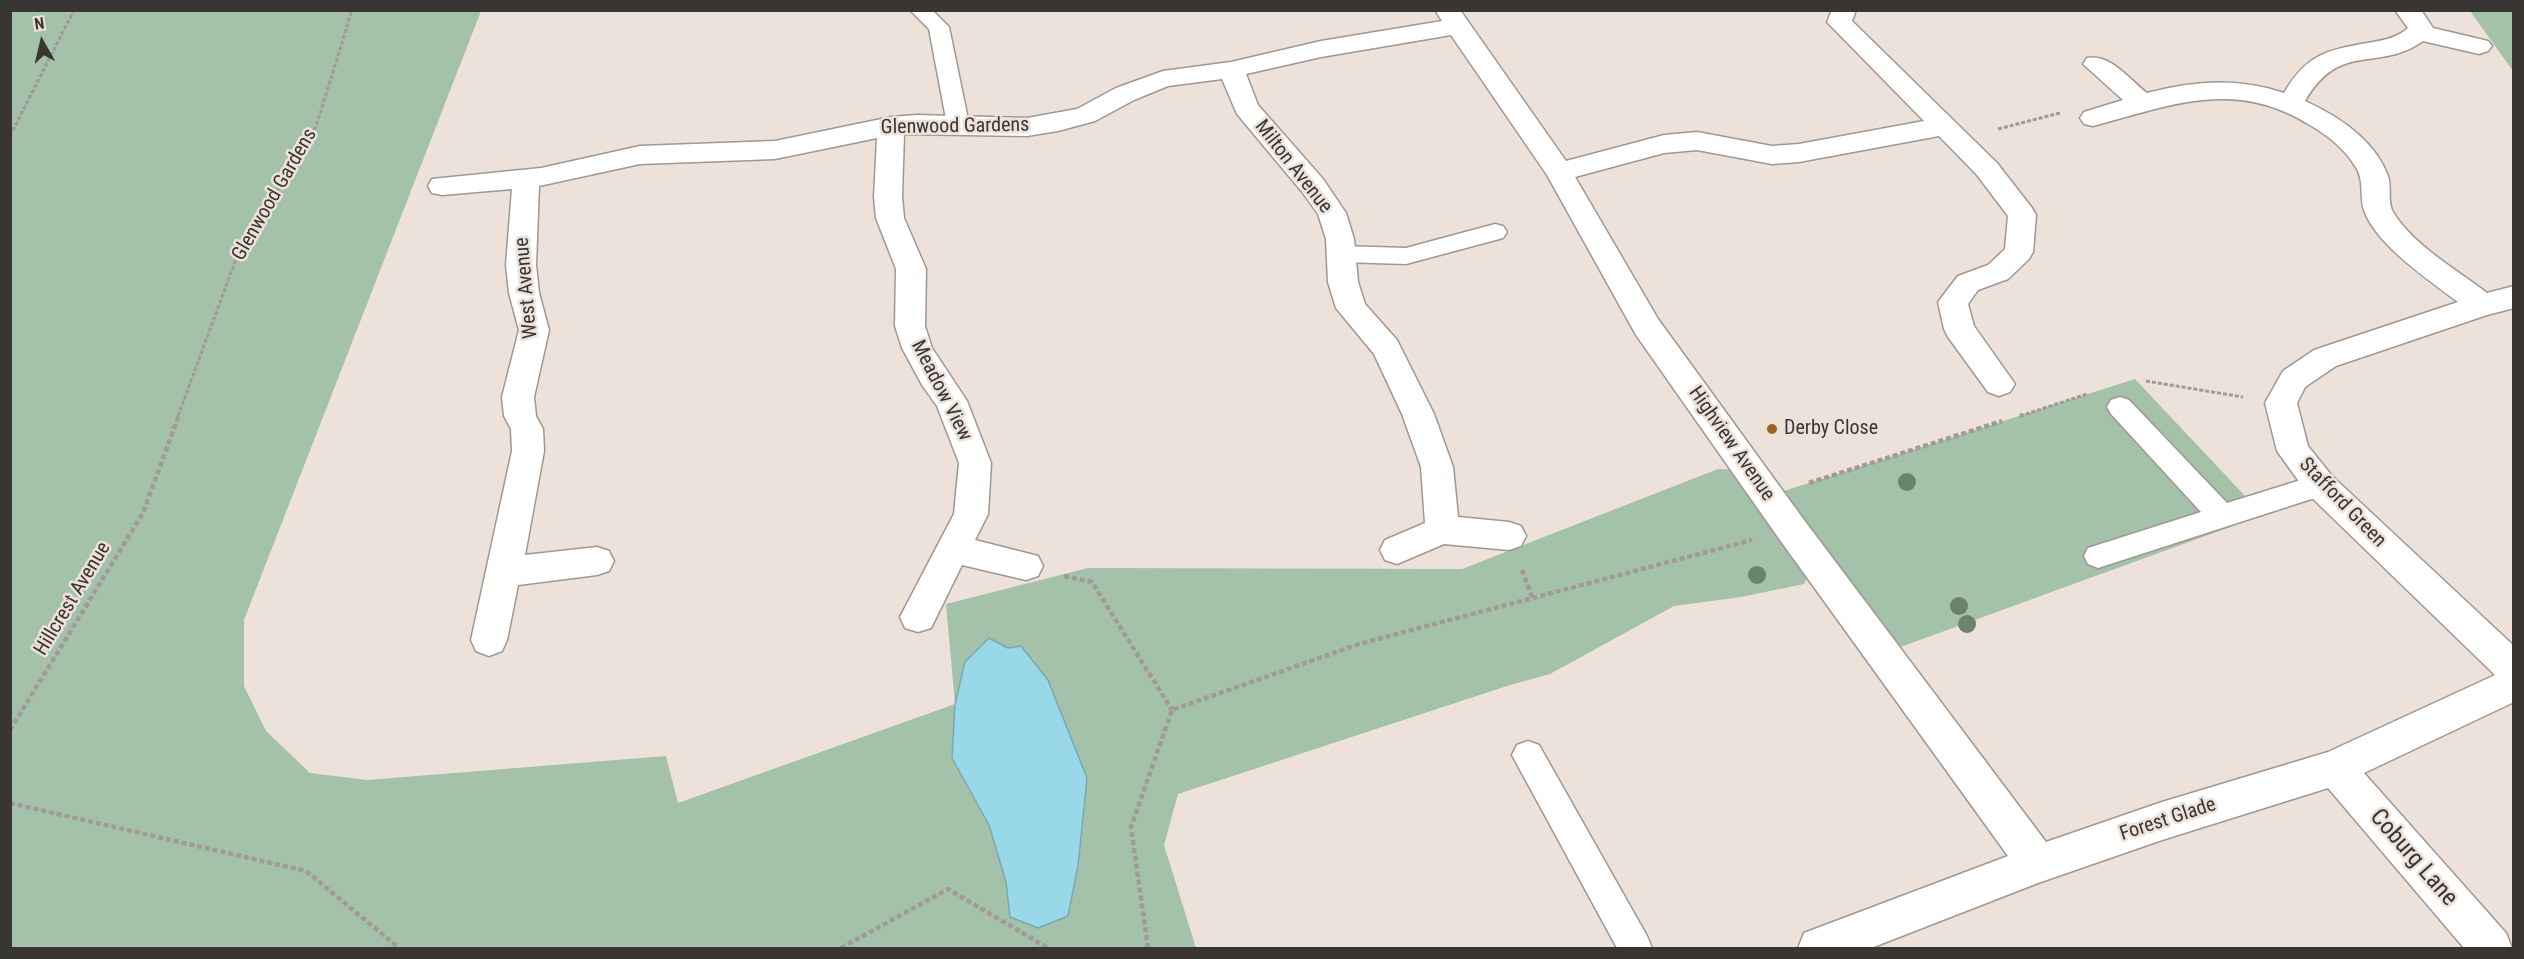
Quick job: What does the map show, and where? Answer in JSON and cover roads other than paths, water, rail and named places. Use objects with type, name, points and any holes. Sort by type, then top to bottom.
[{"type":"street","points":[[1844,10],[1839,22],[1987,169],[2022,215],[2019,252],[1998,272],[1968,283],[1953,302],[1959,329],[1999,384]]},
{"type":"street","points":[[2290,104],[2304,81],[2318,66],[2355,53],[2415,38],[2421,30],[2407,10]]},
{"type":"street","name":"Glenwood Gardens","points":[[442,186],[526,179],[640,155],[775,150],[891,126],[958,124],[1027,127],[1059,122],[1086,115],[1163,79],[1231,70],[1452,18]]},
{"type":"street","name":"Highview Avenue","points":[[1452,18],[1559,172],[1647,327],[1792,530],[2038,864]]},
{"type":"street","points":[[2419,33],[2480,46]]},
{"type":"street","points":[[2096,64],[2143,104]]},
{"type":"street","name":"Milton Avenue","points":[[1231,70],[1246,108],[1313,186],[1332,213],[1340,240],[1343,282],[1351,308],[1386,348],[1418,414],[1437,467],[1442,530]]},
{"type":"street","points":[[2093,118],[2208,90],[2266,96],[2290,104],[2322,120],[2343,135],[2360,153],[2371,169],[2376,186],[2375,196],[2379,212],[2393,231],[2482,305],[2514,297]]},
{"type":"street","name":"Meadow View","points":[[891,126],[888,197],[890,218],[911,269],[910,326],[917,348],[933,377],[951,401],[975,463],[971,514],[918,617]]},
{"type":"street","points":[[1559,172],[1664,144],[1697,141],[1772,155],[1952,133]]},
{"type":"street","name":"West Avenue","points":[[489,640],[528,451],[527,429],[520,416],[518,397],[534,330],[524,293],[521,265],[526,179]]},
{"type":"street","name":"Stafford Green","points":[[2482,305],[2325,358],[2294,379],[2281,403],[2293,451],[2320,485],[2514,670]]},
{"type":"street","points":[[1397,550],[1442,530],[1509,536]]},
{"type":"street","points":[[955,549],[1026,566]]},
{"type":"street","points":[[503,572],[597,561]]},
{"type":"street","name":"Forest Glade","points":[[1818,948],[2038,864],[2162,821],[2335,768],[2514,684]]},
{"type":"street","name":"Coburg Lane","points":[[2335,768],[2491,948]]},
{"type":"lane","points":[[920,10],[939,27],[958,124]]},
{"type":"lane","points":[[1341,254],[1406,256],[1495,232]]},
{"type":"lane","points":[[2120,407],[2222,516]]},
{"type":"lane","points":[[2098,556],[2320,485]]},
{"type":"lane","points":[[1528,755],[1635,948]]},
{"type":"water","points":[[989,638],[1008,648],[1021,646],[1048,680],[1087,778],[1078,866],[1068,916],[1038,928],[1010,917],[1006,882],[989,825],[952,758],[955,704],[965,662]]},
{"type":"place","name":"Derby Close","points":[[1772,429]]}]
